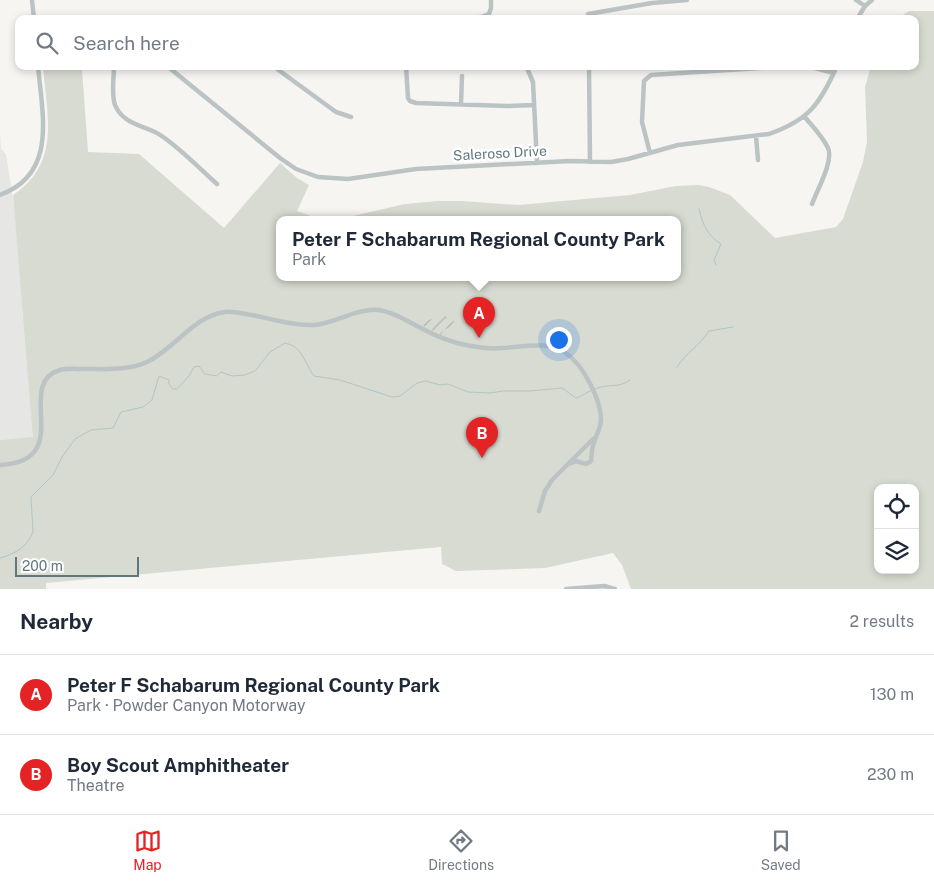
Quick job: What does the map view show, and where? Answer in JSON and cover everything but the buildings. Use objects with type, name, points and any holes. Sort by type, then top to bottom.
[{"type":"street","points":[[32,0],[34,15]]},
{"type":"street","points":[[486,15],[489,14],[491,8],[491,0]]},
{"type":"street","points":[[593,15],[652,3],[687,0]]},
{"type":"street","points":[[856,0],[865,6]]},
{"type":"street","points":[[859,15],[865,6],[872,0]]},
{"type":"street","points":[[0,195],[20,184],[31,172],[42,149],[44,130],[38,70]]},
{"type":"street","points":[[114,70],[113,97],[115,104],[124,117],[130,122],[157,133],[217,184]]},
{"type":"street","name":"Saleroso Drive","points":[[172,70],[280,158],[296,168],[318,177],[348,179],[416,169],[537,162],[620,161],[678,145],[756,136],[782,130],[804,116],[819,101],[830,84],[835,70]]},
{"type":"street","points":[[278,70],[336,112],[351,117]]},
{"type":"street","points":[[406,70],[408,98],[416,103],[534,105]]},
{"type":"street","points":[[528,70],[533,82],[537,162]]},
{"type":"street","points":[[589,70],[590,162]]},
{"type":"street","points":[[650,153],[642,122],[644,81],[647,77],[651,75],[728,70]]},
{"type":"street","points":[[822,70],[834,73]]},
{"type":"street","points":[[461,104],[462,76]]},
{"type":"street","points":[[804,116],[830,152],[829,161],[812,204]]},
{"type":"street","points":[[756,136],[758,160]]},
{"type":"street","points":[[0,465],[20,462],[36,450],[42,433],[41,389],[53,373],[66,369],[121,369],[140,365],[160,354],[207,317],[224,312],[235,312],[296,324],[313,325],[329,322],[362,311],[386,311],[440,337],[468,346],[501,348],[540,346],[556,348],[566,354],[583,371],[599,405],[601,420],[589,462],[576,461],[569,464]]},
{"type":"street","points":[[539,511],[549,483],[596,437]]},
{"type":"street","points":[[566,589],[604,586],[615,589]]},
{"type":"shaded area","points":[[909,11],[934,11],[934,589],[631,589],[622,565],[613,553],[545,568],[456,571],[442,564],[441,547],[46,583],[46,589],[0,589],[0,440],[33,437],[13,195],[28,182],[38,168],[45,153],[48,121],[43,70],[82,70],[88,152],[139,154],[224,228],[280,163],[297,178],[309,185],[297,211],[311,216],[276,216],[276,281],[681,281],[681,216],[353,216],[405,204],[438,201],[518,205],[630,195],[676,186],[698,185],[730,195],[775,238],[836,227],[843,219],[863,162],[867,142],[865,87],[870,70],[919,70],[919,15],[903,15]]},
{"type":"shaded area","points":[[0,132],[1,149],[6,154],[14,205],[35,438],[0,440]]},
{"type":"shaded area","points":[[445,316],[454,321],[452,328],[444,329],[441,335],[422,325],[428,320]]},
{"type":"waterway","points":[[699,209],[706,229],[721,244],[714,260],[716,265]]},
{"type":"waterway","points":[[677,367],[709,331],[733,327]]},
{"type":"waterway","points":[[0,558],[20,549],[27,542],[33,532],[31,497],[53,475],[62,457],[75,439],[91,430],[113,428],[121,412],[143,407],[152,400],[159,376],[169,380],[169,384],[173,389],[177,389],[189,376],[194,367],[199,366],[205,374],[217,376],[221,372],[232,376],[245,375],[255,371],[270,352],[285,343],[296,348],[314,376],[340,380],[392,397],[400,396],[417,383],[426,381],[440,385],[448,384],[468,392],[490,393],[562,388],[576,398],[600,387],[626,383],[630,380]]},
{"type":"place","name":"Peter F Schabarum Regional County Park","points":[[479,338]]},
{"type":"place","name":"Boy Scout Amphitheater","points":[[482,458]]}]
